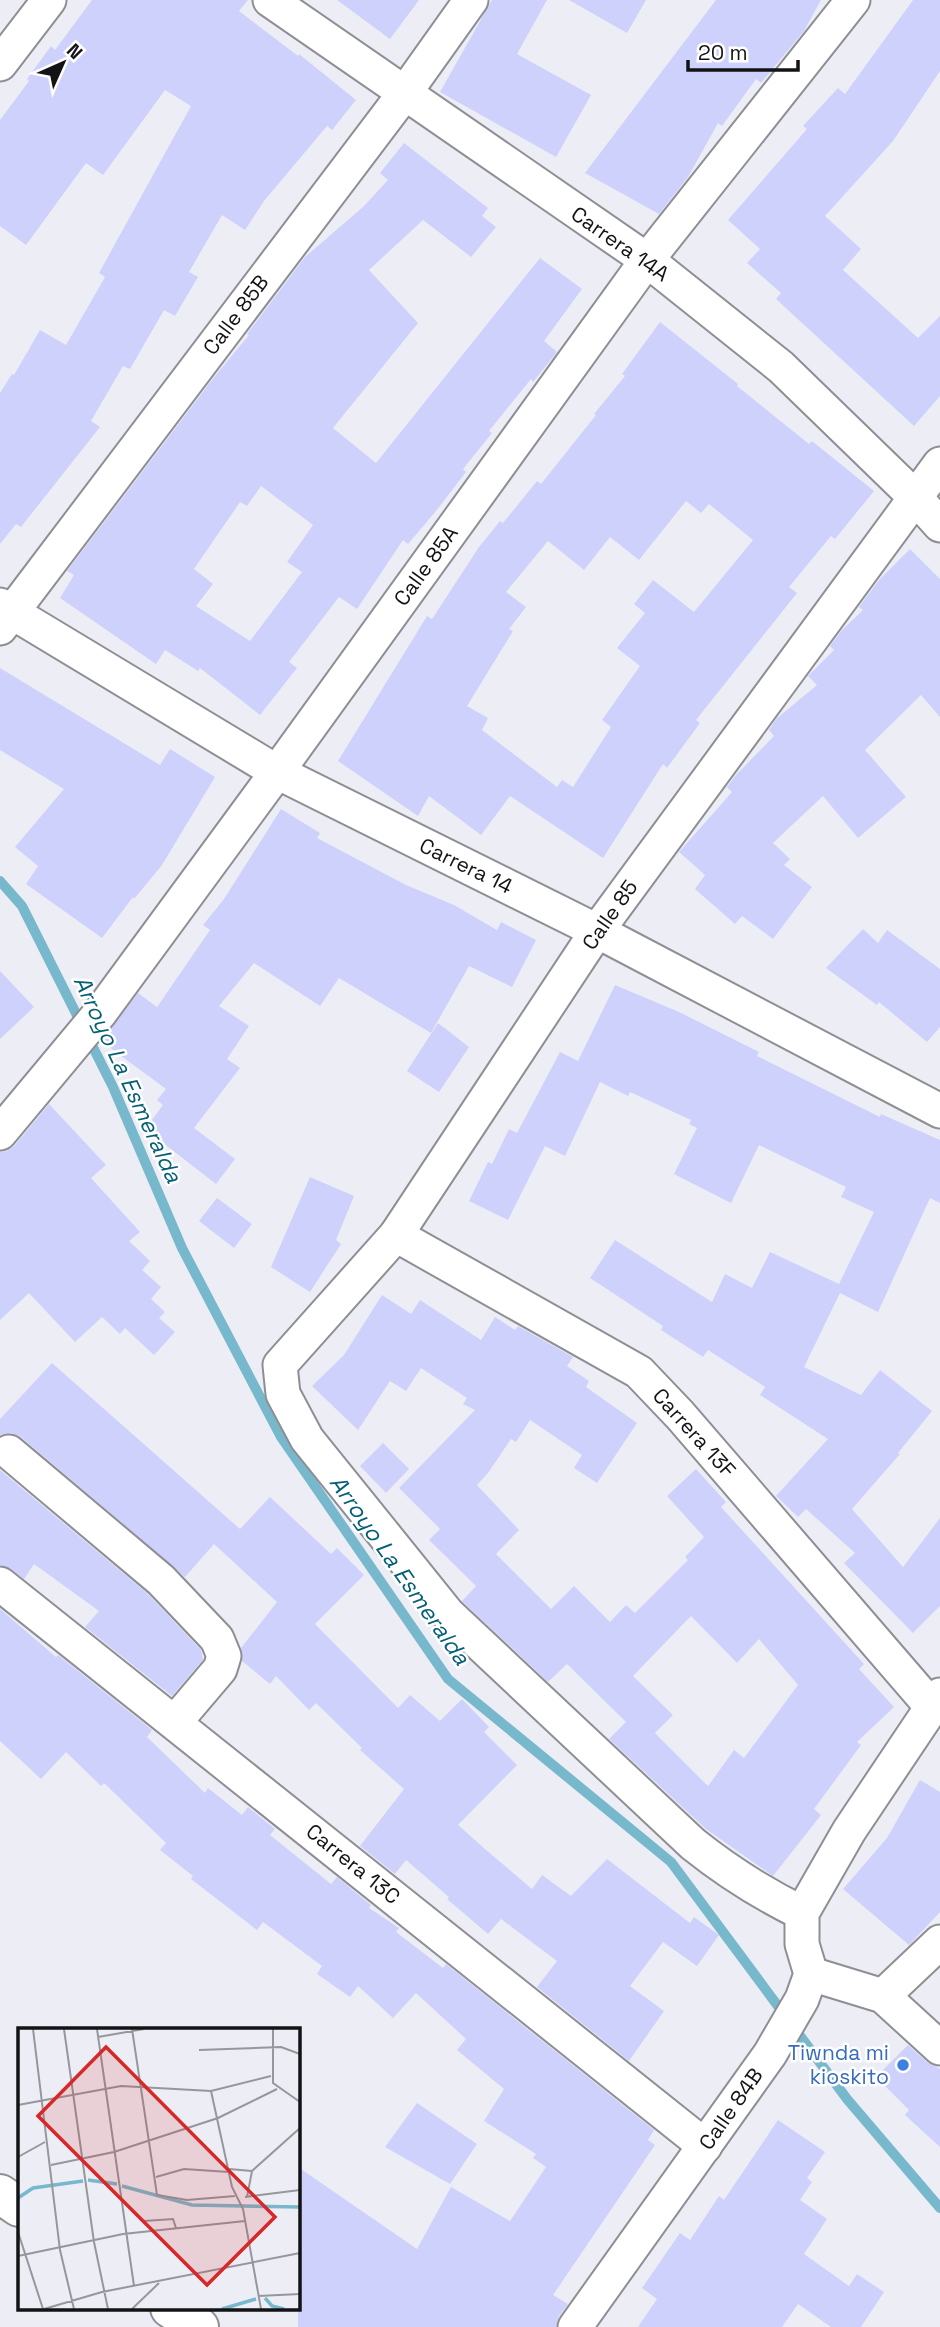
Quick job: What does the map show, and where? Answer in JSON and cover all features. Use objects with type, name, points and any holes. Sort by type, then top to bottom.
[{"type":"street","points":[[0,64],[49,0]]},
{"type":"street","name":"Carrera 14A","points":[[270,0],[647,260],[782,367],[915,497],[940,525]]},
{"type":"street","name":"Calle 85B","points":[[4,615],[404,94],[471,0]]},
{"type":"street","name":"Calle 85A","points":[[0,1133],[100,1013],[647,260],[853,0]]},
{"type":"street","name":"Calle 85","points":[[803,1913],[732,1875],[693,1844],[448,1614],[307,1439],[283,1394],[281,1365],[396,1235],[597,931],[940,464]]},
{"type":"street","name":"Carrera 14","points":[[4,615],[277,772],[597,931],[940,1111]]},
{"type":"street","name":"Carrera 13F","points":[[396,1235],[639,1372],[935,1701]]},
{"type":"street","points":[[9,1452],[161,1580],[217,1639],[224,1656],[220,1669],[175,1722]]},
{"type":"street","name":"Carrera 13C","points":[[0,1584],[705,2146]]},
{"type":"street","points":[[935,1701],[849,1832],[803,1913],[802,1944],[806,1987],[883,1996],[940,2048]]},
{"type":"street","points":[[883,1996],[940,1942]]},
{"type":"street","name":"Calle 84B","points":[[575,2327],[770,2054],[806,1987]]},
{"type":"street","points":[[0,2194],[18,2206]]},
{"type":"street","points":[[173,2310],[199,2327]]},
{"type":"building","points":[[92,0],[248,0],[239,11],[298,56],[299,54],[356,100],[332,130],[327,126],[264,201],[245,230],[222,215],[189,272],[198,277],[175,316],[164,310],[130,369],[123,366],[91,421],[100,427],[21,527],[16,524],[0,544],[0,393],[12,374],[14,375],[40,330],[66,345],[105,277],[99,273],[191,106],[165,90],[103,175],[86,163],[26,245],[0,226],[0,120],[51,46],[55,50]]},
{"type":"building","points":[[337,0],[419,0],[390,39]]},
{"type":"building","points":[[492,0],[547,0],[517,54],[591,95],[556,157],[440,92]]},
{"type":"building","points":[[569,0],[646,0],[627,33]]},
{"type":"building","points":[[716,0],[821,0],[804,31],[761,83],[756,79],[722,126],[718,123],[688,177],[659,214],[585,173]]},
{"type":"building","points":[[913,0],[940,0],[940,71],[893,141],[825,216],[861,249],[843,270],[918,338],[940,316],[940,396],[914,426],[776,299],[781,293],[747,263],[760,249],[728,220],[807,129],[803,126],[838,88],[845,94]]},
{"type":"building","points":[[404,143],[488,208],[482,216],[496,227],[471,257],[423,220],[369,270],[418,323],[333,428],[376,463],[540,258],[582,289],[544,341],[557,352],[554,356],[533,382],[531,379],[489,431],[492,433],[463,469],[466,472],[436,511],[408,544],[403,540],[357,609],[339,597],[289,662],[297,668],[260,715],[200,668],[198,671],[165,650],[156,664],[60,598],[74,575],[67,571],[249,335],[247,334],[305,257],[363,207],[388,180],[380,173]],"holes":[[[261,486],[313,525],[287,562],[302,572],[250,641],[196,606],[213,584],[194,569],[240,502],[247,506]]]},
{"type":"building","points":[[660,322],[809,444],[812,441],[874,491],[835,539],[831,536],[789,587],[797,593],[696,720],[700,723],[667,768],[663,764],[603,858],[510,796],[481,835],[429,796],[418,816],[338,761],[427,616],[432,619],[479,547],[500,521],[503,523],[537,481],[541,484],[625,376],[622,374]],"holes":[[[686,501],[701,513],[709,504],[753,540],[694,612],[653,580],[634,604],[645,613],[617,648],[640,666],[602,720],[611,727],[573,787],[562,780],[557,787],[482,730],[488,718],[467,706],[513,631],[509,629],[526,607],[506,592],[548,541],[584,570],[610,537],[639,560]]]},
{"type":"building","points":[[910,549],[940,579],[940,717],[921,695],[865,750],[906,797],[858,838],[823,796],[773,843],[790,859],[784,865],[812,887],[773,939],[742,916],[735,924],[695,889],[705,875],[679,852],[732,792],[727,787],[736,775],[774,736],[769,730],[776,719],[817,685],[808,676],[834,650],[830,646],[863,610],[859,607],[879,580]]},
{"type":"building","points":[[0,668],[160,765],[170,749],[215,777],[162,865],[102,938],[26,884],[38,866],[15,847],[64,789],[0,750]]},
{"type":"building","points":[[281,809],[320,833],[317,838],[406,885],[454,905],[497,930],[501,922],[536,940],[512,987],[469,966],[431,1033],[339,978],[320,1006],[254,963],[219,1006],[249,1026],[227,1059],[240,1068],[194,1128],[235,1159],[216,1184],[145,1129],[163,1105],[157,1100],[166,1089],[101,1041],[138,993],[157,1007],[210,930],[203,925],[224,899]]},
{"type":"building","points":[[863,929],[878,943],[887,930],[940,969],[940,1027],[927,1042],[879,1002],[877,1005],[826,968]]},
{"type":"building","points":[[0,971],[34,1007],[0,1039]]},
{"type":"building","points":[[615,985],[679,1012],[759,1052],[757,1056],[880,1117],[881,1114],[940,1140],[940,1203],[930,1198],[878,1312],[840,1293],[804,1367],[861,1395],[880,1370],[932,1411],[898,1453],[900,1454],[852,1509],[903,1567],[940,1518],[940,1606],[913,1633],[844,1563],[855,1553],[806,1509],[798,1517],[776,1496],[828,1439],[760,1395],[765,1387],[708,1350],[703,1357],[661,1330],[663,1326],[590,1278],[615,1240],[712,1302],[725,1274],[752,1288],[770,1252],[839,1284],[874,1212],[841,1197],[846,1187],[759,1145],[731,1203],[674,1174],[697,1128],[689,1124],[691,1120],[630,1092],[628,1096],[600,1082],[565,1156],[545,1146],[508,1220],[469,1201],[488,1162],[492,1164],[509,1129],[517,1133],[560,1052],[578,1061]]},
{"type":"building","points":[[438,1023],[469,1047],[439,1092],[407,1071]]},
{"type":"building","points":[[49,1104],[106,1165],[91,1178],[140,1232],[129,1241],[150,1261],[142,1270],[161,1287],[151,1299],[165,1312],[159,1318],[175,1332],[154,1355],[125,1328],[120,1334],[102,1317],[75,1342],[29,1293],[0,1320],[0,1152],[15,1145]]},
{"type":"building","points":[[310,1177],[354,1196],[336,1240],[341,1244],[310,1292],[271,1267]]},
{"type":"building","points":[[217,1198],[252,1224],[234,1248],[199,1221]]},
{"type":"building","points":[[382,1295],[411,1314],[420,1300],[481,1340],[495,1317],[515,1330],[518,1326],[573,1357],[567,1366],[589,1381],[586,1387],[637,1423],[597,1483],[574,1468],[582,1455],[530,1420],[516,1442],[511,1439],[477,1485],[519,1530],[496,1554],[551,1609],[574,1586],[610,1622],[626,1605],[635,1613],[688,1560],[685,1557],[704,1537],[667,1496],[696,1469],[726,1502],[721,1507],[864,1664],[859,1669],[894,1707],[857,1742],[861,1745],[814,1809],[821,1815],[773,1876],[706,1829],[609,1739],[626,1722],[567,1664],[548,1682],[462,1601],[476,1586],[429,1540],[440,1529],[399,1488],[475,1410],[463,1404],[467,1398],[421,1368],[406,1391],[390,1381],[358,1430],[312,1386],[344,1355]],"holes":[[[691,1616],[737,1663],[759,1639],[798,1685],[744,1758],[734,1750],[708,1786],[655,1733],[673,1715],[633,1676]]]},
{"type":"building","points":[[52,1363],[240,1529],[270,1497],[331,1554],[337,1548],[364,1575],[315,1624],[398,1708],[410,1695],[440,1721],[462,1699],[489,1727],[484,1732],[517,1765],[458,1825],[485,1849],[532,1889],[542,1875],[571,1896],[607,1859],[690,1923],[694,1917],[719,1935],[697,1966],[663,1942],[630,1986],[664,2011],[629,2061],[537,1987],[557,1961],[501,1919],[488,1934],[406,1860],[395,1874],[360,1846],[404,1789],[360,1750],[362,1748],[316,1703],[309,1710],[276,1676],[270,1684],[242,1661],[241,1648],[277,1602],[214,1544],[185,1577],[21,1437],[12,1433],[0,1435],[0,1419]]},
{"type":"building","points":[[383,1443],[409,1469],[386,1493],[360,1466]]},
{"type":"building","points":[[0,1470],[148,1594],[201,1650],[203,1660],[172,1696],[85,1627],[99,1611],[34,1564],[24,1579],[0,1565]]},
{"type":"building","points":[[0,1609],[56,1657],[58,1655],[152,1730],[147,1737],[205,1793],[208,1788],[242,1815],[248,1807],[275,1829],[270,1835],[331,1884],[337,1877],[371,1905],[369,1908],[399,1928],[396,1932],[443,1968],[446,1964],[654,2130],[648,2140],[655,2145],[553,2295],[568,2304],[559,2316],[556,2327],[298,2327],[299,2168],[417,2249],[451,2187],[510,2221],[546,2167],[533,2158],[536,2154],[484,2121],[504,2089],[457,2050],[466,2039],[416,1993],[393,2018],[358,1986],[350,1997],[317,1974],[322,1966],[263,1922],[257,1930],[191,1879],[193,1876],[160,1850],[166,1843],[104,1783],[101,1786],[66,1752],[41,1779],[0,1741]]},
{"type":"building","points":[[920,1780],[940,1792],[940,1912],[909,1945],[843,1889],[887,1838]]},
{"type":"building","points":[[908,2045],[927,2062],[940,2069],[940,2147],[905,2115],[909,2110],[876,2077]]},
{"type":"building","points":[[417,2103],[477,2144],[450,2184],[385,2147]]},
{"type":"building","points":[[778,2120],[825,2152],[807,2178],[812,2182],[800,2200],[827,2219],[804,2254],[849,2286],[857,2274],[884,2292],[861,2327],[831,2327],[798,2304],[782,2327],[638,2327],[657,2299],[642,2288],[680,2233],[690,2240],[719,2196],[724,2200]]},
{"type":"waterway","name":"Arroyo La Esmeralda","points":[[0,881],[22,906],[113,1087],[182,1248],[281,1437],[448,1679],[671,1862],[847,2099],[940,2208]]},
{"type":"place","name":"Tiwnda mi kioskito","points":[[903,2065]]}]
